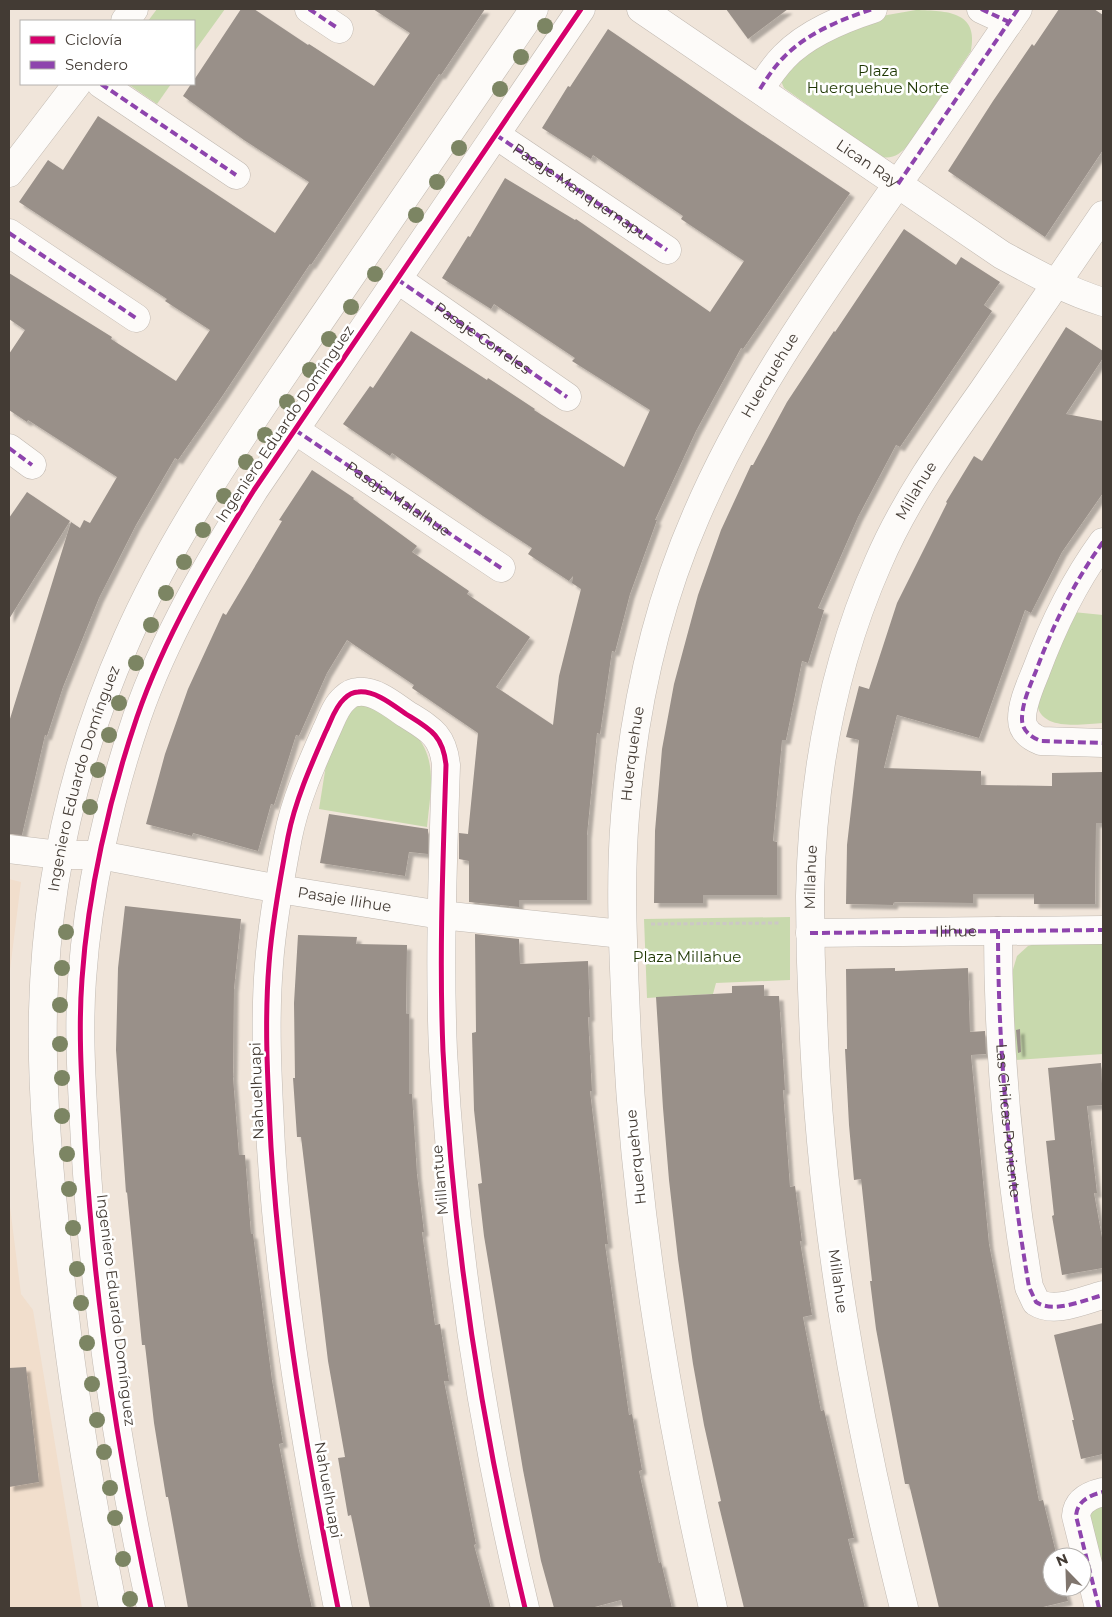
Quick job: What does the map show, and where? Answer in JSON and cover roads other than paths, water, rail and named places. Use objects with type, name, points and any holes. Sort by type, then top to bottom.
[{"type":"street","points":[[126,20],[134,9]]},
{"type":"street","points":[[309,9],[339,29]]},
{"type":"street","name":"Ingeniero Eduardo Domínguez","points":[[113,1608],[78,1414],[56,1237],[43,1045],[44,989],[51,913],[59,855],[82,759],[114,668],[140,610],[177,539],[260,410],[534,9]]},
{"type":"street","name":"Ingeniero Eduardo Domínguez","points":[[151,1608],[139,1551],[116,1416],[99,1296],[87,1174],[80,1040],[86,943],[100,855],[114,796],[134,724],[147,690],[171,634],[217,550],[254,490],[581,9]]},
{"type":"street","name":"Lican Ray","points":[[641,9],[1002,254],[1057,284],[1083,296],[1103,302]]},
{"type":"street","points":[[760,89],[783,58],[806,40],[839,22],[873,9]]},
{"type":"street","name":"Huerquehue","points":[[714,1608],[678,1446],[652,1295],[632,1121],[622,929],[625,820],[634,740],[660,620],[682,550],[717,469],[750,406],[792,338],[872,218],[898,184],[1013,16],[981,9]]},
{"type":"street","points":[[9,173],[76,85]]},
{"type":"street","points":[[102,85],[236,175]]},
{"type":"street","name":"Pasaje Manquemapu","points":[[496,135],[667,250]]},
{"type":"street","name":"Millahue","points":[[904,1608],[879,1505],[858,1401],[827,1207],[816,1089],[810,895],[815,811],[825,739],[839,678],[870,584],[892,534],[926,474],[1103,214]]},
{"type":"street","points":[[9,233],[136,318]]},
{"type":"street","name":"Pasaje Correles","points":[[397,279],[567,397]]},
{"type":"street","name":"Pasaje Malalhue","points":[[296,430],[501,568]]},
{"type":"street","points":[[9,448],[32,464]]},
{"type":"street","points":[[1103,542],[1080,576],[1054,626],[1028,693],[1022,720],[1027,732],[1033,738],[1041,741],[1103,743]]},
{"type":"street","name":"Nahuelhuapi","points":[[338,1608],[311,1472],[297,1386],[280,1250],[267,1064],[267,1001],[272,929],[288,834],[304,782],[342,700],[355,692],[373,694],[433,731],[442,744]]},
{"type":"street","name":"Millantue","points":[[442,744],[446,765],[441,915],[443,1050],[451,1163],[470,1321],[488,1433],[512,1557],[525,1608]]},
{"type":"street","name":"Pasaje Ilihue","points":[[9,849],[59,855],[100,855],[279,889],[441,915],[622,929]]},
{"type":"street","name":"Ilihue","points":[[810,928],[998,931],[1103,930]]},
{"type":"street","name":"Las Chilcas Poniente","points":[[998,931],[1000,1029],[1014,1184],[1029,1287],[1036,1302],[1041,1306],[1053,1307],[1103,1295]]},
{"type":"street","points":[[1092,1498],[1076,1510],[1077,1526],[1099,1608]]},
{"type":"park label","name":"Plaza Huerquehue Norte","points":[[878,80]]},
{"type":"park label","name":"Plaza Millahue","points":[[687,957]]}]
